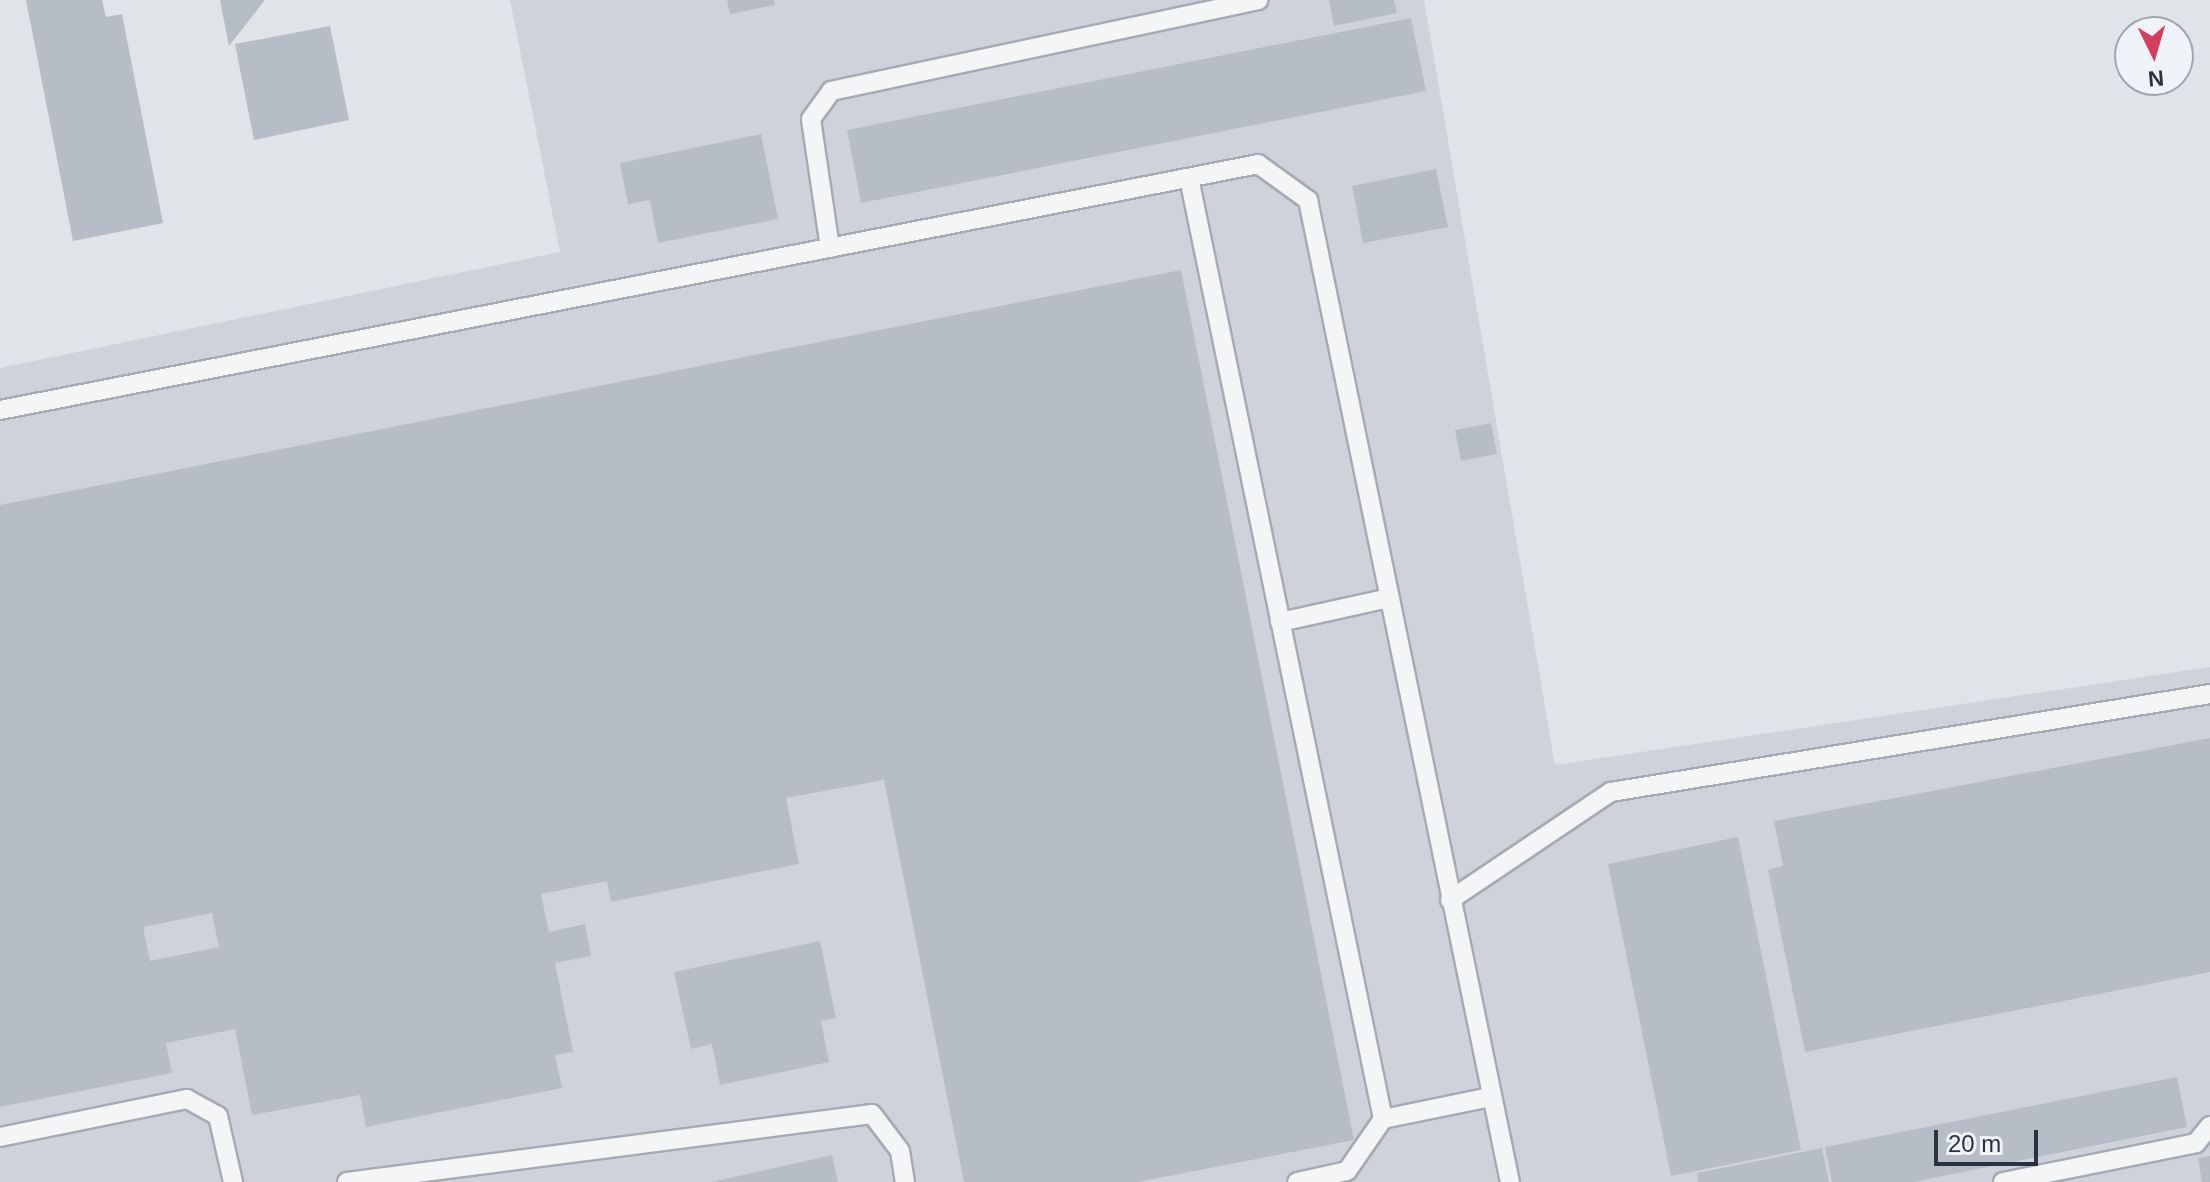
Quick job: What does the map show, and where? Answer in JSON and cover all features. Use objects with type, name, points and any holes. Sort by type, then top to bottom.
[{"type":"lane","points":[[830,248],[811,119],[831,91],[1258,0]]},
{"type":"lane","points":[[0,410],[1258,164],[1308,200],[1490,1097],[1510,1182]]},
{"type":"lane","points":[[1189,178],[1383,1119]]},
{"type":"lane","points":[[1280,622],[1389,598]]},
{"type":"lane","points":[[1450,900],[1611,792],[2210,694]]},
{"type":"lane","points":[[1297,1182],[1347,1171],[1383,1119],[1490,1097]]},
{"type":"lane","points":[[0,1137],[187,1099],[218,1116],[233,1182]]},
{"type":"lane","points":[[347,1182],[872,1114],[900,1151],[905,1182]]},
{"type":"lane","points":[[2003,1182],[2196,1143],[2210,1126]]},
{"type":"shaded area","points":[[510,0],[1424,0],[1555,765],[2210,667],[2210,1182],[0,1182],[0,368],[560,252]]},
{"type":"building","points":[[26,0],[102,0],[106,17],[122,14],[163,223],[73,241]]},
{"type":"building","points":[[220,0],[265,0],[229,46]]},
{"type":"building","points":[[727,0],[774,0],[775,5],[730,14]]},
{"type":"building","points":[[1329,0],[1394,0],[1397,13],[1334,26]]},
{"type":"building","points":[[1411,18],[1426,91],[861,203],[847,130]]},
{"type":"building","points":[[330,26],[349,120],[254,140],[235,44]]},
{"type":"building","points":[[761,134],[778,219],[658,243],[650,200],[628,204],[620,163]]},
{"type":"building","points":[[1436,169],[1448,227],[1363,243],[1352,186]]},
{"type":"building","points":[[1181,270],[1354,1140],[1138,1182],[964,1182],[884,780],[786,798],[799,864],[611,902],[607,881],[541,894],[549,932],[585,924],[591,956],[555,963],[573,1052],[555,1055],[562,1088],[366,1127],[360,1095],[252,1115],[235,1029],[166,1043],[172,1073],[0,1107],[0,505]],"holes":[[[212,913],[219,947],[150,961],[143,927]]]},
{"type":"building","points":[[1491,423],[1497,454],[1461,461],[1455,430]]},
{"type":"building","points":[[2210,738],[2210,972],[1805,1052],[1768,870],[1783,866],[1774,821]]},
{"type":"building","points":[[1738,837],[1801,1150],[1671,1176],[1608,864]]},
{"type":"building","points":[[820,941],[836,1018],[821,1021],[829,1062],[720,1085],[712,1044],[691,1049],[674,972]]},
{"type":"building","points":[[2177,1077],[2187,1127],[1913,1182],[1832,1182],[1825,1147]]},
{"type":"building","points":[[1822,1148],[1829,1182],[1698,1182],[1697,1173]]},
{"type":"building","points":[[832,1155],[838,1182],[716,1182],[716,1181]]},
{"type":"building","points":[[2210,1156],[2210,1182],[2202,1182],[2198,1158]]}]
